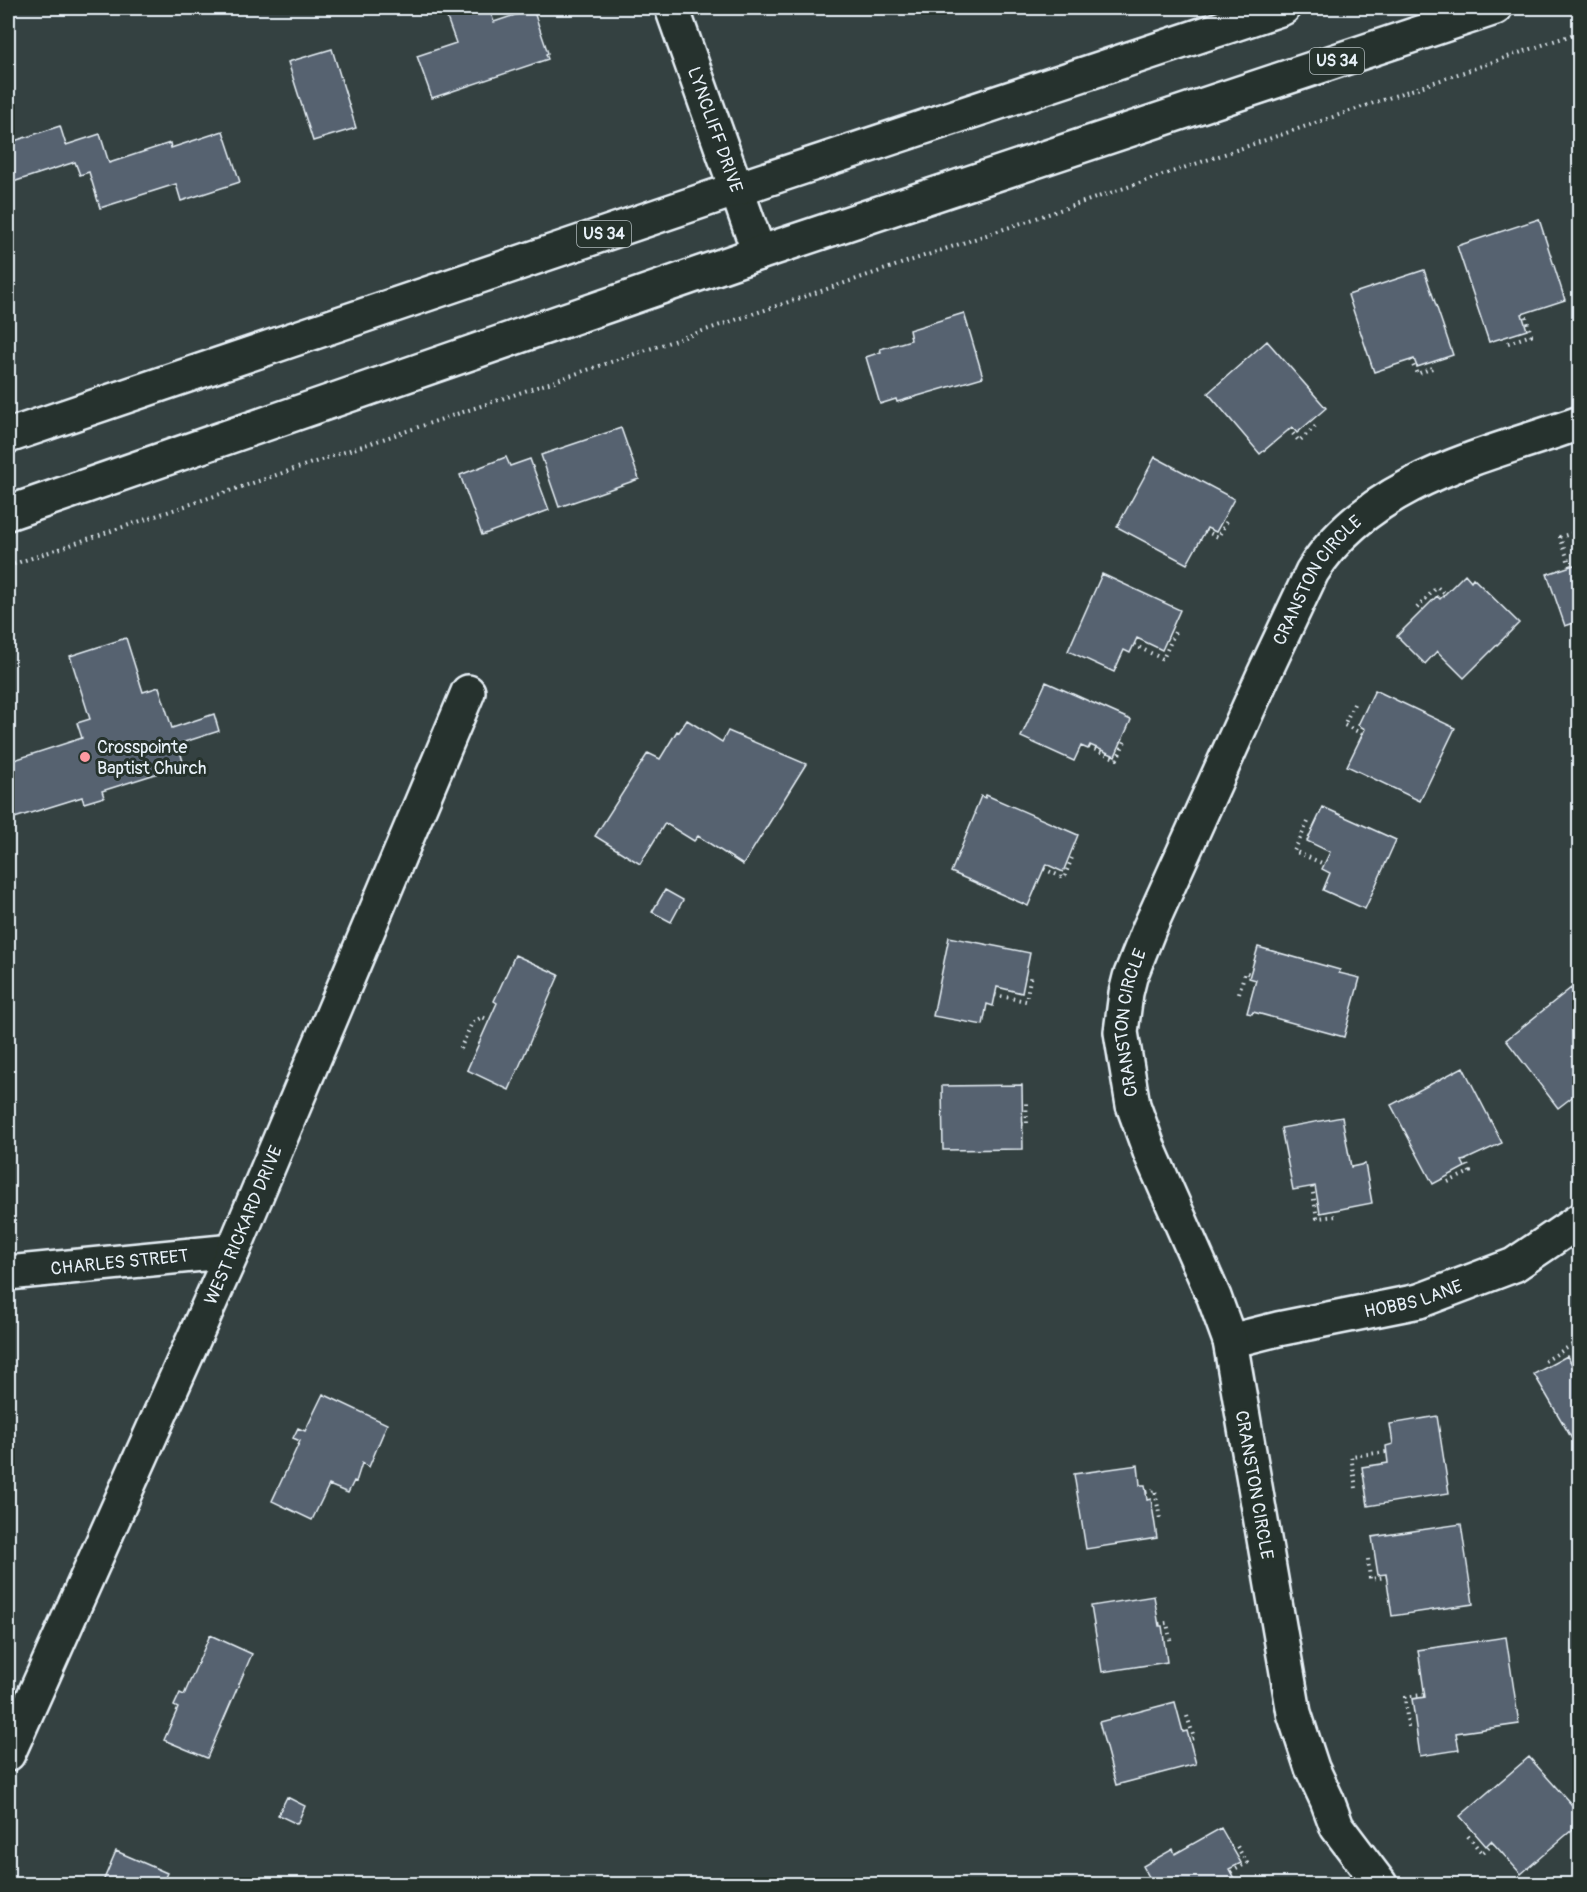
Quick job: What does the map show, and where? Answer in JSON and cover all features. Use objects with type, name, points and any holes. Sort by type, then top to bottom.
[{"type":"street","name":"LYNCLIFF DRIVE","points":[[672,8],[759,252]]},
{"type":"street","name":"US 34","points":[[8,436],[737,189],[1283,8]]},
{"type":"street","name":"US 34","points":[[8,513],[759,252],[1495,8]]},
{"type":"street","name":"CRANSTON CIRCLE","points":[[1380,1884],[1337,1827],[1312,1768],[1294,1713],[1230,1341],[1214,1297],[1150,1152],[1133,1105],[1121,1032],[1126,993],[1149,929],[1254,695],[1312,572],[1320,560],[1347,529],[1366,512],[1433,473],[1580,423]]},
{"type":"street","name":"WEST RICKARD DRIVE","points":[[8,1754],[233,1251],[468,692]]},
{"type":"street","name":"HOBBS LANE","points":[[1230,1341],[1419,1300],[1514,1264],[1580,1220]]},
{"type":"street","name":"CHARLES STREET","points":[[8,1273],[233,1251]]},
{"type":"path","points":[[8,566],[674,339],[1126,189],[1580,32]]},
{"type":"path","points":[[1508,343],[1531,335],[1525,313]]},
{"type":"path","points":[[1411,360],[1417,374],[1435,367]]},
{"type":"path","points":[[1289,429],[1299,441],[1316,426]]},
{"type":"path","points":[[1205,531],[1218,537],[1228,519]]},
{"type":"path","points":[[1570,566],[1560,537],[1580,531]]},
{"type":"path","points":[[1417,608],[1437,587],[1445,594]]},
{"type":"path","points":[[1134,645],[1163,658],[1175,633]]},
{"type":"path","points":[[1354,704],[1344,725],[1363,734]]},
{"type":"path","points":[[1089,747],[1117,759],[1125,741]]},
{"type":"path","points":[[1308,822],[1294,850],[1324,864]]},
{"type":"path","points":[[1044,869],[1064,878],[1073,855]]},
{"type":"path","points":[[1239,993],[1245,972],[1250,974]]},
{"type":"path","points":[[995,995],[1026,1001],[1031,974]]},
{"type":"path","points":[[460,1049],[472,1023],[482,1017],[489,1020]]},
{"type":"path","points":[[1023,1124],[1027,1124],[1026,1102]]},
{"type":"path","points":[[1448,1182],[1470,1172],[1464,1160]]},
{"type":"path","points":[[1312,1187],[1317,1218],[1337,1216]]},
{"type":"path","points":[[1545,1361],[1572,1346],[1580,1358]]},
{"type":"path","points":[[1356,1488],[1351,1456],[1386,1452]]},
{"type":"path","points":[[1146,1492],[1155,1491],[1160,1519]]},
{"type":"path","points":[[1368,1559],[1370,1579],[1387,1577]]},
{"type":"path","points":[[1159,1624],[1167,1623],[1171,1644]]},
{"type":"path","points":[[1408,1727],[1405,1697],[1424,1695]]},
{"type":"path","points":[[1187,1716],[1194,1738],[1190,1739]]},
{"type":"path","points":[[1468,1836],[1482,1853],[1493,1842]]},
{"type":"path","points":[[1231,1872],[1247,1863],[1235,1843]]},
{"type":"building","points":[[477,8],[489,8],[494,22],[533,9],[548,59],[432,98],[417,56],[456,43],[447,18]]},
{"type":"building","points":[[332,49],[356,128],[313,141],[288,62]]},
{"type":"building","points":[[60,126],[66,145],[100,134],[109,163],[170,143],[171,148],[223,131],[240,182],[181,201],[176,184],[100,208],[89,172],[80,175],[75,162],[13,182],[8,164],[8,143]]},
{"type":"building","points":[[1539,219],[1565,300],[1522,314],[1527,330],[1489,342],[1457,246]]},
{"type":"building","points":[[1424,270],[1453,355],[1417,367],[1414,359],[1374,372],[1348,295]]},
{"type":"building","points":[[964,313],[983,377],[897,402],[896,399],[880,404],[866,357],[881,352],[880,349],[911,340],[909,330]]},
{"type":"building","points":[[1267,341],[1326,408],[1297,433],[1292,427],[1260,454],[1208,393]]},
{"type":"building","points":[[621,428],[639,479],[559,507],[541,455]]},
{"type":"building","points":[[506,457],[510,466],[530,459],[549,510],[482,535],[460,475]]},
{"type":"building","points":[[1155,457],[1234,499],[1216,532],[1207,528],[1187,564],[1117,527]]},
{"type":"building","points":[[1580,535],[1580,553],[1574,536]]},
{"type":"building","points":[[1580,563],[1580,621],[1565,626],[1547,574]]},
{"type":"building","points":[[1102,574],[1180,610],[1162,650],[1137,638],[1130,653],[1124,650],[1114,672],[1068,651]]},
{"type":"building","points":[[1465,574],[1471,581],[1473,578],[1519,623],[1464,678],[1437,651],[1425,664],[1397,636],[1437,596],[1440,599]]},
{"type":"building","points":[[126,638],[143,692],[159,687],[172,728],[214,714],[219,731],[178,744],[184,765],[102,791],[104,797],[84,803],[82,797],[8,820],[8,762],[82,738],[77,723],[90,719],[70,656]]},
{"type":"building","points":[[1046,682],[1131,720],[1115,756],[1090,745],[1088,749],[1081,746],[1074,761],[1021,737]]},
{"type":"building","points":[[1375,690],[1455,728],[1420,801],[1347,766],[1365,729],[1358,725]]},
{"type":"building","points":[[687,720],[722,742],[728,731],[806,764],[743,865],[698,836],[694,841],[665,823],[640,864],[595,836],[648,753],[660,759],[677,731],[679,732]]},
{"type":"building","points":[[986,795],[1078,835],[1063,872],[1046,864],[1028,906],[951,872],[981,796],[985,798]]},
{"type":"building","points":[[1323,807],[1396,840],[1365,909],[1323,890],[1330,873],[1322,869],[1330,852],[1307,841]]},
{"type":"building","points":[[665,890],[683,900],[671,922],[652,912]]},
{"type":"building","points":[[949,937],[1030,953],[1022,993],[997,987],[993,1006],[987,1004],[983,1025],[933,1016]]},
{"type":"building","points":[[1258,947],[1340,970],[1339,973],[1360,978],[1344,1037],[1253,1012],[1252,1014],[1247,1013],[1256,980],[1249,978]]},
{"type":"building","points":[[515,955],[559,975],[509,1090],[467,1070],[497,1003],[494,1001]]},
{"type":"building","points":[[1571,988],[1580,999],[1580,1055],[1575,1059],[1580,1065],[1580,1091],[1558,1108],[1506,1040]]},
{"type":"building","points":[[1463,1067],[1502,1143],[1462,1161],[1465,1167],[1433,1184],[1391,1105]]},
{"type":"building","points":[[1022,1085],[1023,1149],[943,1150],[942,1086]]},
{"type":"building","points":[[1342,1117],[1351,1167],[1365,1164],[1372,1203],[1320,1213],[1315,1186],[1293,1190],[1281,1128]]},
{"type":"building","points":[[1567,1356],[1580,1378],[1580,1441],[1575,1444],[1534,1374]]},
{"type":"building","points":[[323,1394],[387,1424],[369,1467],[362,1463],[356,1482],[354,1481],[348,1493],[329,1485],[312,1520],[272,1501],[300,1441],[293,1438],[298,1428],[305,1431]]},
{"type":"building","points":[[1437,1416],[1449,1493],[1368,1506],[1362,1467],[1388,1463],[1386,1446],[1393,1444],[1390,1424]]},
{"type":"building","points":[[1138,1465],[1140,1485],[1145,1485],[1147,1500],[1151,1499],[1157,1538],[1086,1549],[1074,1474]]},
{"type":"building","points":[[1461,1524],[1473,1604],[1392,1616],[1386,1574],[1378,1575],[1372,1537]]},
{"type":"building","points":[[1154,1596],[1159,1626],[1162,1626],[1167,1662],[1102,1672],[1091,1606]]},
{"type":"building","points":[[210,1635],[252,1654],[207,1758],[164,1740],[178,1708],[174,1706],[180,1693],[184,1695]]},
{"type":"building","points":[[1506,1637],[1519,1724],[1456,1733],[1459,1750],[1420,1756],[1412,1699],[1425,1697],[1418,1650]]},
{"type":"building","points":[[1175,1702],[1183,1732],[1187,1731],[1196,1764],[1116,1785],[1099,1722]]},
{"type":"building","points":[[1529,1757],[1580,1814],[1580,1823],[1521,1874],[1491,1841],[1486,1846],[1460,1816]]},
{"type":"building","points":[[287,1797],[305,1806],[297,1824],[278,1815]]},
{"type":"building","points":[[1221,1828],[1241,1863],[1229,1869],[1237,1884],[1153,1884],[1143,1866],[1173,1849],[1175,1854]]},
{"type":"building","points":[[116,1851],[167,1873],[162,1884],[102,1884]]},
{"type":"place","name":"Crosspointe Baptist Church","points":[[85,757]]}]
